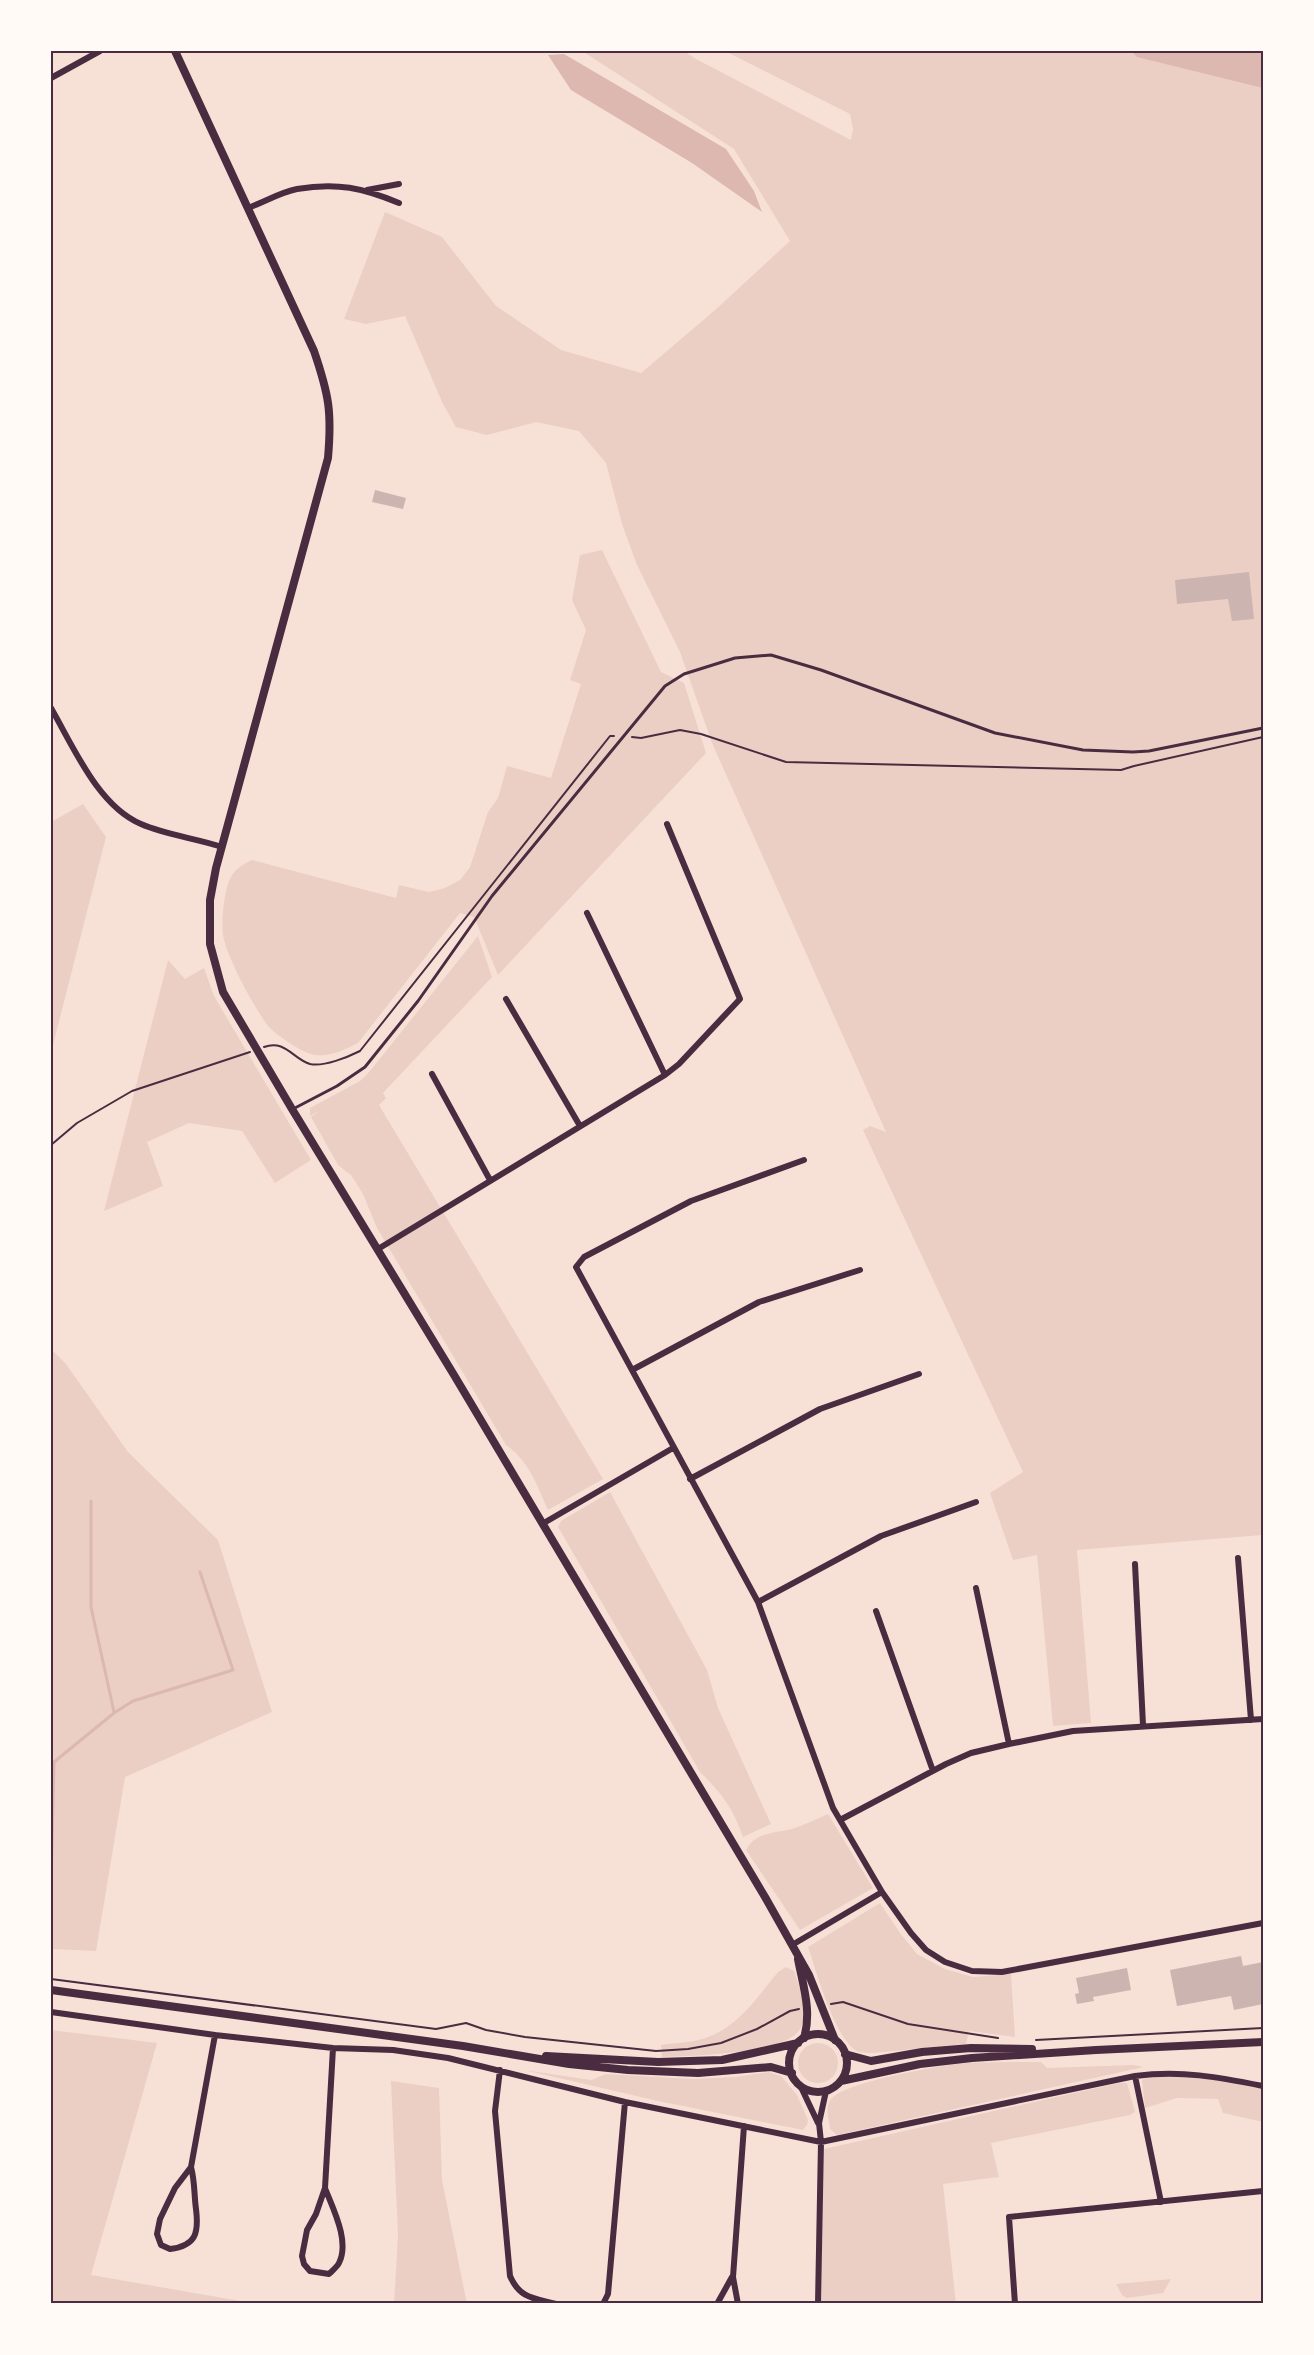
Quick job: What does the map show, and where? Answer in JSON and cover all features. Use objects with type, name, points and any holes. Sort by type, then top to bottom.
[{"type":"main road","points":[[51,1990],[363,2032],[569,2064],[628,2070],[698,2073],[778,2067],[792,2073]]},
{"type":"main road","points":[[517,2055],[672,2062],[722,2060],[819,2034],[835,2040],[845,2054],[847,2066],[841,2081]]},
{"type":"main road","points":[[801,2040],[791,2055],[792,2073],[800,2085],[817,2092],[826,2091],[841,2081],[920,2064],[1096,2050],[1263,2042]]},
{"type":"main road","points":[[845,2054],[870,2061],[922,2052],[971,2048],[1096,2050]]},
{"type":"street","points":[[51,78],[99,51]]},
{"type":"street","points":[[175,51],[314,351],[328,390],[331,419],[328,459],[222,847],[210,900],[210,944],[223,992],[810,1975],[835,2040]]},
{"type":"street","points":[[367,190],[399,184]]},
{"type":"street","points":[[248,208],[296,189],[340,186],[367,190],[399,203]]},
{"type":"street","points":[[51,708],[93,781],[119,811],[141,824],[222,847]]},
{"type":"street","points":[[378,1249],[665,1075],[679,1064],[740,999],[667,824]]},
{"type":"street","points":[[587,913],[665,1075]]},
{"type":"street","points":[[506,999],[580,1126]]},
{"type":"street","points":[[432,1074],[490,1180]]},
{"type":"street","points":[[804,1160],[691,1201],[584,1257],[576,1267],[758,1602],[833,1808],[882,1892],[910,1933],[926,1950],[945,1962],[972,1971],[1002,1972],[1263,1923]]},
{"type":"street","points":[[632,1370],[759,1302],[860,1269]]},
{"type":"street","points":[[690,1479],[820,1409],[919,1374]]},
{"type":"street","points":[[542,1524],[673,1448]]},
{"type":"street","points":[[758,1602],[881,1536],[976,1502]]},
{"type":"street","points":[[1238,1558],[1251,1720]]},
{"type":"street","points":[[1135,1564],[1143,1725]]},
{"type":"street","points":[[976,1588],[1009,1744]]},
{"type":"street","points":[[876,1611],[933,1771]]},
{"type":"street","points":[[840,1820],[970,1753],[1073,1731],[1263,1719]]},
{"type":"street","points":[[794,1948],[882,1892]]},
{"type":"street","points":[[794,1948],[808,2007],[808,2025],[801,2040]]},
{"type":"street","points":[[51,2012],[215,2035],[333,2048],[393,2050],[448,2058],[625,2102],[821,2142],[1135,2076],[1164,2072],[1209,2075],[1263,2086]]},
{"type":"street","points":[[191,2167],[175,2188],[160,2219],[157,2234],[161,2245],[170,2249],[188,2245],[196,2233],[199,2220],[191,2167],[215,2035]]},
{"type":"street","points":[[325,2188],[337,2220],[341,2245],[338,2265],[328,2274],[310,2271],[304,2265],[302,2256],[307,2230],[325,2188],[333,2048]]},
{"type":"street","points":[[500,2070],[495,2111],[510,2276],[516,2289],[524,2295],[556,2304]]},
{"type":"street","points":[[1135,2076],[1161,2202]]},
{"type":"street","points":[[800,2085],[819,2123]]},
{"type":"street","points":[[818,2304],[821,2142],[819,2123],[826,2091]]},
{"type":"street","points":[[603,2304],[608,2294],[625,2102]]},
{"type":"street","points":[[738,2304],[733,2277],[744,2126]]},
{"type":"street","points":[[1015,2304],[1009,2217],[1263,2191]]},
{"type":"street","points":[[717,2304],[733,2277]]},
{"type":"lane","points":[[292,1109],[337,1086],[365,1067],[418,1001],[492,896],[665,686],[684,674],[735,658],[771,655],[821,670],[995,733],[1083,750],[1149,751],[1263,728]]},
{"type":"path","points":[[51,1145],[77,1123],[132,1091],[271,1045],[280,1046],[311,1064],[343,1060],[360,1051],[610,736],[641,738],[680,730],[786,762],[1121,771],[1145,763],[1263,737]]},
{"type":"path","points":[[51,1979],[436,2029],[466,2024],[525,2037],[656,2051],[688,2049],[721,2043],[757,2029],[790,2011],[808,2007]]},
{"type":"path","points":[[821,2006],[843,2002],[908,2024],[1004,2039]]},
{"type":"path","points":[[1027,2040],[1263,2028]]},
{"type":"shaded area","points":[[582,51],[684,51],[851,140],[853,129],[850,114],[725,51],[1263,51],[1263,1535],[1077,1550],[1091,1723],[1053,1726],[1037,1555],[1013,1560],[990,1493],[1023,1472],[863,1130],[870,1126],[886,1132],[712,743],[680,652],[637,565],[622,524],[606,463],[579,431],[536,422],[487,435],[456,427],[443,404],[405,316],[366,324],[344,319],[385,212],[442,237],[496,306],[561,350],[641,373],[714,311],[790,241],[734,149]]},
{"type":"shaded area","points":[[1131,51],[1263,51],[1263,88],[1137,57]]},
{"type":"shaded area","points":[[564,54],[726,149],[754,191],[762,212],[692,163],[571,90],[548,55]]},
{"type":"shaded area","points":[[602,550],[661,672],[684,683],[706,753],[498,975],[474,917],[460,913],[358,1043],[326,1055],[310,1054],[290,1044],[272,1030],[262,1018],[227,950],[223,934],[223,919],[227,887],[231,877],[245,863],[252,860],[396,898],[399,885],[429,892],[445,888],[460,880],[470,867],[488,812],[498,798],[507,766],[551,778],[581,684],[570,680],[586,630],[572,600],[580,555]]},
{"type":"shaded area","points":[[83,804],[106,837],[51,1053],[51,822]]},
{"type":"shaded area","points":[[478,936],[492,977],[383,1093],[386,1098],[379,1105],[603,1479],[548,1510],[532,1474],[521,1458],[506,1445],[377,1228],[363,1194],[351,1175],[338,1165],[311,1117],[319,1111],[310,1116],[310,1108],[360,1081],[370,1071]]},
{"type":"shaded area","points":[[168,960],[185,979],[204,968],[214,996],[311,1160],[275,1183],[242,1131],[189,1123],[147,1142],[163,1186],[104,1211]]},
{"type":"shaded area","points":[[51,1349],[66,1364],[128,1452],[218,1540],[272,1712],[125,1777],[96,1951],[51,1949]]},
{"type":"shaded area","points":[[610,1492],[707,1670],[718,1708],[771,1824],[743,1837],[726,1802],[700,1772],[558,1527],[561,1521]]},
{"type":"shaded area","points":[[828,1814],[873,1888],[800,1930],[746,1850],[760,1836],[792,1829]]},
{"type":"shaded area","points":[[880,1903],[917,1954],[945,1969],[973,1977],[1011,1974],[1015,2037],[969,2031],[966,2044],[873,2053],[859,2052],[851,2046],[842,2035],[828,2005],[808,1947]]},
{"type":"shaded area","points":[[786,1967],[794,1971],[803,2003],[803,2020],[797,2033],[786,2040],[753,2050],[712,2055],[662,2057],[661,2045],[698,2040],[723,2030],[744,2013],[778,1972]]},
{"type":"shaded area","points":[[51,2030],[157,2043],[91,2275],[258,2304],[51,2304]]},
{"type":"shaded area","points":[[818,2043],[832,2049],[838,2063],[832,2077],[818,2083],[804,2077],[798,2063],[804,2049]]},
{"type":"shaded area","points":[[1041,2062],[1047,2068],[1133,2065],[1144,2067],[837,2135],[830,2129],[828,2111],[830,2101],[852,2087],[916,2071],[966,2063]]},
{"type":"shaded area","points":[[524,2070],[591,2080],[606,2074],[693,2079],[735,2077],[769,2072],[781,2076],[797,2095],[808,2120],[803,2130],[658,2101]]},
{"type":"shaded area","points":[[1164,2072],[1263,2086],[1263,2122],[1223,2113],[1218,2099],[1177,2098],[1145,2108],[1142,2080]]},
{"type":"shaded area","points":[[391,2081],[439,2088],[442,2180],[467,2304],[394,2304],[398,2235]]},
{"type":"shaded area","points":[[1127,2083],[1135,2112],[1130,2115],[991,2143],[999,2177],[943,2184],[956,2304],[821,2304],[824,2149]]},
{"type":"shaded area","points":[[1171,2279],[1163,2293],[1127,2298],[1122,2295],[1116,2284]]},
{"type":"building","points":[[375,490],[406,498],[403,509],[372,502]]},
{"type":"building","points":[[1249,572],[1254,619],[1232,621],[1228,599],[1177,604],[1175,580]]},
{"type":"building","points":[[1241,1956],[1243,1966],[1263,1962],[1263,2004],[1234,2010],[1231,1996],[1177,2006],[1170,1970]]},
{"type":"building","points":[[1127,1968],[1131,1990],[1093,1997],[1094,2001],[1077,2004],[1075,1994],[1079,1993],[1076,1978]]},
{"type":"waterway","points":[[91,1501],[91,1607],[114,1712]]},
{"type":"waterway","points":[[51,1886],[54,1762],[114,1713],[133,1701],[233,1670],[200,1572]]}]
